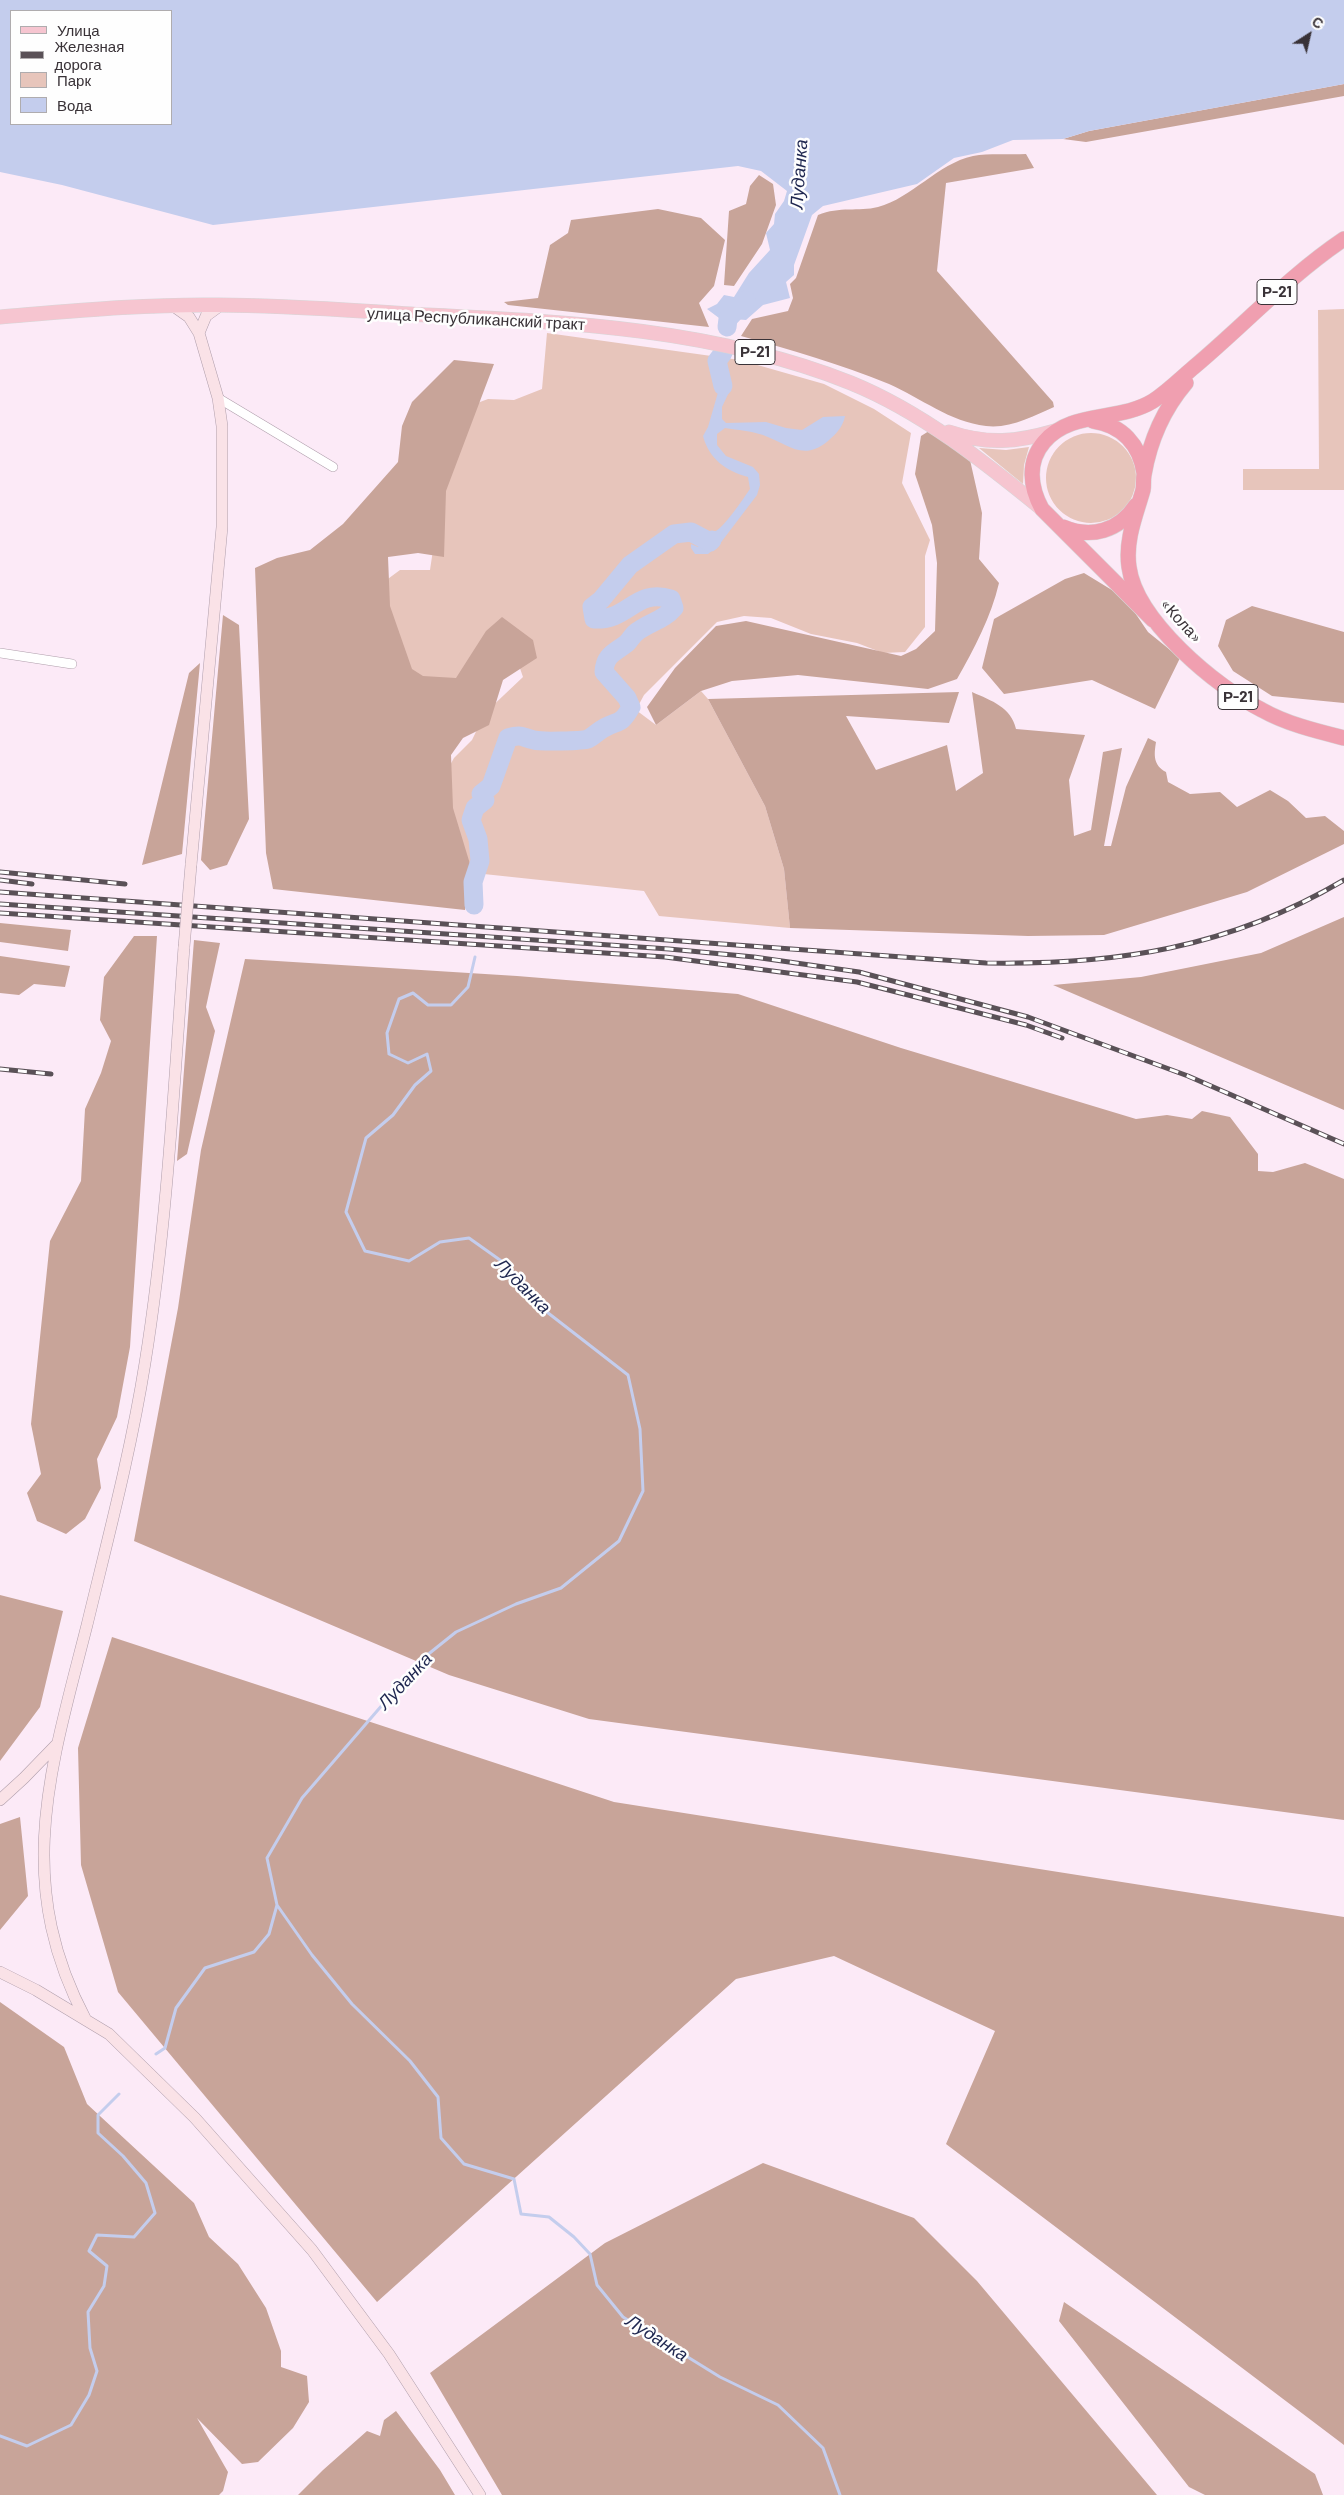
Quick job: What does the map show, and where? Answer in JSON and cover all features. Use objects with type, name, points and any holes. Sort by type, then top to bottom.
[{"type":"highway","name":"Р-21","points":[[1153,620],[1042,509],[1035,496],[1032,482],[1032,467],[1037,453],[1055,431],[1068,424],[1123,412],[1148,404],[1215,350],[1299,273],[1344,238]]},
{"type":"highway","name":"Р-21","points":[[1059,525],[1074,531],[1089,533],[1105,531],[1119,524],[1131,514],[1139,500],[1158,423],[1172,400],[1215,350]]},
{"type":"highway","name":"Р-21","points":[[1082,421],[1108,424],[1124,434],[1137,449],[1144,474]]},
{"type":"highway","name":"«Кола»","points":[[1139,500],[1129,543],[1129,566],[1135,589],[1153,620],[1197,664],[1243,700],[1288,721],[1344,738]]},
{"type":"main road","name":"улица Республиканский тракт","points":[[0,317],[172,305],[220,305],[574,324],[698,340],[764,354],[827,374],[878,396],[934,427]]},
{"type":"main road","name":"Р-21","points":[[934,427],[966,438],[992,441],[1021,440],[1055,431]]},
{"type":"main road","name":"Р-21","points":[[934,427],[978,457],[1042,509]]},
{"type":"street","points":[[86,2020],[73,1997],[56,1948],[47,1904],[42,1856],[46,1798],[56,1745],[122,1483],[145,1363],[163,1218],[184,947],[222,528],[222,426],[218,398],[199,333],[189,317],[172,305]]},
{"type":"street","points":[[199,333],[206,316],[220,305]]},
{"type":"street","points":[[218,398],[332,467]]},
{"type":"street","points":[[0,653],[72,664]]},
{"type":"street","points":[[0,1800],[56,1745]]},
{"type":"street","points":[[0,1972],[36,1990],[109,2034],[195,2118],[312,2250],[389,2354],[480,2495]]},
{"type":"green space","points":[[1344,309],[1344,490],[1243,490],[1243,469],[1319,469],[1318,310]]},
{"type":"green space","points":[[547,333],[740,360],[824,384],[874,409],[911,433],[902,483],[930,540],[925,556],[925,627],[905,652],[883,653],[857,643],[811,634],[771,618],[744,616],[717,622],[644,695],[636,710],[656,725],[701,691],[708,699],[765,806],[784,869],[790,928],[659,916],[644,891],[446,870],[440,783],[454,758],[472,740],[485,713],[523,677],[513,648],[451,695],[422,706],[377,587],[400,570],[430,570],[437,523],[464,408],[488,399],[514,400],[542,389]]},
{"type":"green space","points":[[1091,433],[1108,437],[1123,446],[1132,461],[1136,478],[1132,495],[1123,510],[1108,519],[1091,523],[1074,519],[1059,510],[1050,495],[1046,478],[1050,461],[1059,446],[1074,437]]},
{"type":"green space","points":[[1029,447],[1024,465],[1023,484],[979,448],[1006,450]]},
{"type":"shaded area","points":[[1344,84],[1344,96],[1086,142],[1063,139],[1089,131]]},
{"type":"shaded area","points":[[1026,154],[1034,168],[946,183],[937,271],[1053,402],[1054,407],[1004,426],[973,424],[948,415],[889,384],[871,377],[741,336],[752,319],[788,311],[793,298],[790,284],[796,278],[818,215],[826,212],[878,207],[890,203],[948,166],[973,156]]},
{"type":"shaded area","points":[[759,175],[773,184],[776,205],[762,244],[734,286],[724,285],[729,211],[746,204],[750,186]]},
{"type":"shaded area","points":[[658,209],[701,218],[725,240],[714,286],[699,303],[709,327],[508,305],[504,302],[538,298],[550,245],[568,233],[571,220]]},
{"type":"shaded area","points":[[454,360],[494,364],[446,491],[444,557],[418,553],[388,557],[390,606],[412,669],[423,676],[456,678],[486,631],[502,617],[533,640],[537,658],[503,680],[489,725],[463,738],[451,755],[453,808],[470,864],[465,910],[273,889],[266,853],[255,568],[277,558],[310,550],[343,524],[398,462],[402,426],[412,402]]},
{"type":"shaded area","points":[[929,431],[970,460],[982,513],[979,559],[999,583],[987,620],[957,679],[928,689],[798,675],[732,681],[701,691],[656,725],[647,707],[675,668],[716,626],[746,621],[901,656],[916,649],[935,631],[937,563],[932,525],[915,474],[921,436]]},
{"type":"shaded area","points":[[1084,573],[1125,598],[1148,632],[1180,658],[1155,709],[1092,680],[1004,694],[982,668],[994,619],[1065,579]]},
{"type":"shaded area","points":[[1252,606],[1344,632],[1344,703],[1272,696],[1233,671],[1218,646],[1226,620]]},
{"type":"shaded area","points":[[223,615],[239,625],[249,819],[227,865],[210,870],[201,860]]},
{"type":"shaded area","points":[[200,663],[182,854],[142,865],[189,673]]},
{"type":"shaded area","points":[[959,692],[949,723],[846,716],[876,770],[947,745],[956,791],[983,773],[972,692],[1005,710],[1010,715],[1016,729],[1085,735],[1069,780],[1074,836],[1091,830],[1103,752],[1122,748],[1104,846],[1111,846],[1126,787],[1148,738],[1156,742],[1155,759],[1166,772],[1168,782],[1190,794],[1220,792],[1237,807],[1270,790],[1288,801],[1306,818],[1325,816],[1344,831],[1344,844],[1247,892],[1104,935],[1028,936],[790,928],[784,869],[765,806],[708,699]]},
{"type":"shaded area","points":[[1344,917],[1344,1110],[1053,985],[1141,977],[1261,953]]},
{"type":"shaded area","points":[[0,923],[71,930],[68,951],[0,942]]},
{"type":"shaded area","points":[[134,936],[157,936],[130,1347],[117,1417],[97,1459],[101,1488],[85,1519],[66,1534],[37,1521],[27,1493],[41,1474],[31,1424],[50,1241],[81,1181],[85,1109],[101,1073],[111,1041],[100,1020],[104,977]]},
{"type":"shaded area","points":[[194,940],[220,943],[206,1007],[215,1031],[187,1154],[177,1161]]},
{"type":"shaded area","points":[[0,956],[70,966],[65,987],[34,984],[19,995],[0,993]]},
{"type":"shaded area","points":[[245,959],[517,976],[738,994],[901,1048],[1136,1119],[1167,1115],[1192,1119],[1202,1111],[1230,1117],[1258,1154],[1258,1171],[1273,1172],[1305,1163],[1344,1179],[1344,1820],[589,1719],[449,1675],[134,1541],[178,1308],[201,1150]]},
{"type":"shaded area","points":[[0,1595],[63,1611],[40,1707],[0,1761]]},
{"type":"shaded area","points":[[112,1637],[614,1802],[1344,1917],[1344,2445],[946,2144],[995,2031],[834,1956],[736,1979],[377,2302],[118,1992],[81,1865],[78,1748]]},
{"type":"shaded area","points":[[20,1817],[28,1896],[0,1930],[0,1824]]},
{"type":"shaded area","points":[[0,2002],[64,2047],[87,2104],[194,2203],[209,2237],[238,2264],[266,2308],[281,2351],[281,2367],[307,2376],[309,2402],[293,2428],[258,2462],[242,2464],[197,2418],[228,2472],[223,2491],[219,2495],[0,2495]]},
{"type":"shaded area","points":[[763,2163],[914,2218],[977,2281],[1157,2495],[502,2495],[430,2373],[605,2243]]},
{"type":"shaded area","points":[[1064,2302],[1315,2474],[1323,2495],[1205,2495],[1189,2487],[1059,2321]]},
{"type":"shaded area","points":[[396,2411],[440,2470],[455,2495],[298,2495],[367,2431],[380,2436],[384,2420]]},
{"type":"water","points":[[0,0],[1344,0],[1344,84],[1089,131],[1063,139],[1013,140],[982,152],[954,158],[917,184],[823,206],[812,215],[794,265],[794,275],[786,282],[790,298],[763,305],[746,320],[719,318],[707,309],[717,304],[724,295],[734,297],[749,273],[770,250],[766,233],[774,224],[775,214],[784,201],[787,191],[761,171],[738,166],[213,225],[62,185],[0,172]]},
{"type":"water","points":[[717,361],[723,366],[731,388],[722,407],[722,419],[726,423],[766,422],[786,428],[802,430],[823,417],[845,416],[841,427],[834,436],[819,447],[811,450],[795,449],[763,435],[749,432],[725,428],[717,434],[717,445],[726,456],[753,467],[759,474],[760,485],[757,495],[719,545],[708,554],[695,554],[691,544],[698,547],[702,542],[691,532],[714,532],[723,525],[750,489],[748,477],[719,463],[709,451],[703,436],[708,427],[719,389],[713,365]]},
{"type":"waterway","name":"Луданка","points":[[727,327],[728,319],[746,300]]},
{"type":"waterway","name":"Луданка","points":[[723,353],[717,361],[723,386]]},
{"type":"waterway","name":"Луданка","points":[[474,905],[473,882],[480,861],[478,839],[471,820],[475,808],[485,800],[481,794],[491,786],[508,738],[519,736],[538,741],[584,740],[622,719],[631,707],[627,698],[604,672],[606,661],[611,654],[627,643],[636,632],[666,615],[674,608],[671,599],[649,598],[616,615],[594,619],[592,607],[601,600],[630,565],[674,534],[691,532],[710,542],[712,540]]},
{"type":"waterway","name":"Луданка","points":[[475,957],[468,987],[451,1005],[428,1005],[413,993],[399,999],[387,1033],[389,1054],[408,1063],[427,1054],[431,1071],[415,1085],[393,1115],[366,1138],[346,1212],[365,1251],[409,1261],[440,1242],[469,1238],[507,1265],[543,1309],[628,1375],[640,1429],[643,1491],[619,1541],[561,1588],[516,1604],[456,1632],[421,1660],[302,1798],[267,1858],[277,1905],[312,1955],[352,2004],[410,2061],[438,2097],[441,2138],[464,2164],[514,2179],[521,2214],[549,2217],[574,2237],[590,2254],[597,2285],[623,2317],[720,2377],[778,2405],[823,2448],[840,2495]]},
{"type":"waterway","points":[[156,2054],[165,2048],[176,2008],[205,1968],[254,1952],[269,1934],[277,1905]]},
{"type":"waterway","points":[[0,2436],[27,2446],[71,2425],[89,2395],[97,2371],[90,2348],[88,2312],[104,2286],[107,2266],[89,2251],[97,2235],[134,2237],[155,2213],[146,2183],[123,2156],[98,2133],[98,2115],[119,2094]]},
{"type":"railway","points":[[0,872],[125,884]]},
{"type":"railway","points":[[0,880],[32,884]]},
{"type":"railway","points":[[0,892],[986,963],[1034,963],[1127,956],[1215,937],[1258,922],[1301,903],[1344,880]]},
{"type":"railway","points":[[0,904],[669,949],[754,957],[859,972],[1028,1017],[1188,1076],[1344,1144]]},
{"type":"railway","points":[[0,913],[665,957],[857,982],[1026,1025],[1062,1038]]},
{"type":"railway","points":[[0,1069],[51,1074]]}]
